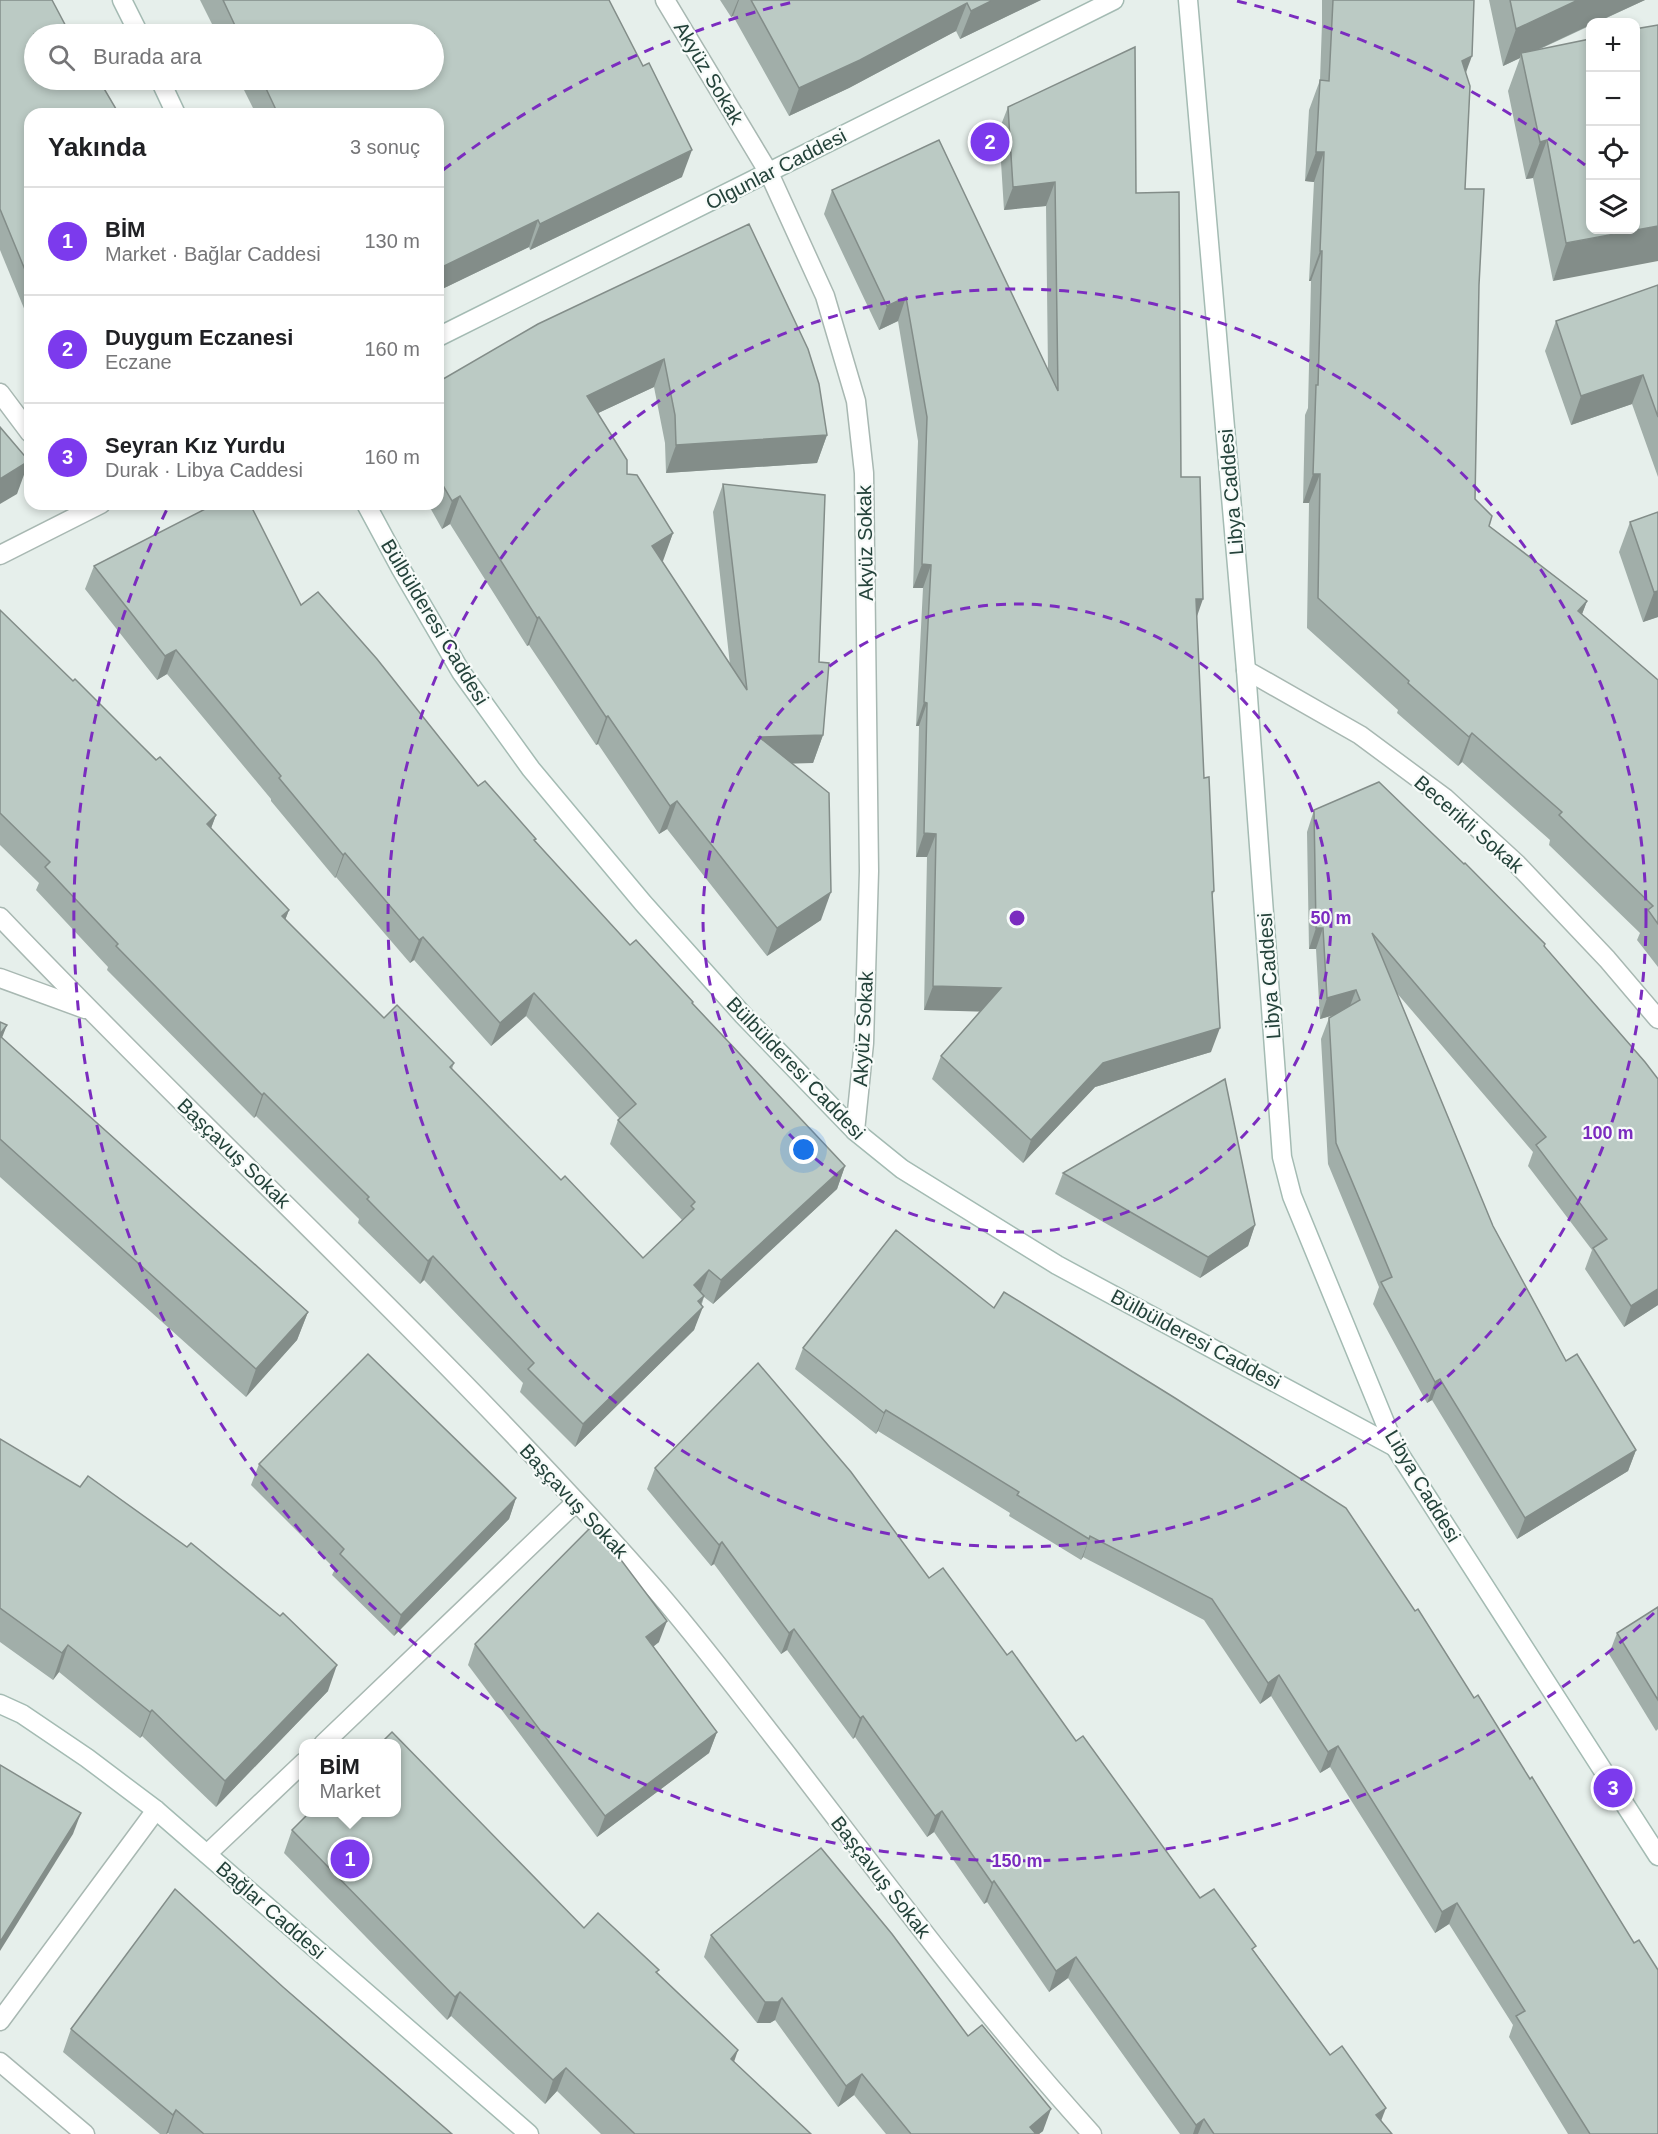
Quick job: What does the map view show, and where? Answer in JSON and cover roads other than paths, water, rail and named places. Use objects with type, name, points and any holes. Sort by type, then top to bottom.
[{"type":"street","points":[[122,0],[134,24]]},
{"type":"street","name":"Akyüz Sokak","points":[[664,0],[769,173],[825,296],[856,401],[864,473],[869,872],[864,1043],[855,1131]]},
{"type":"street","name":"Olgunlar Caddesi","points":[[444,334],[1114,0]]},
{"type":"street","name":"Libya Caddesi","points":[[1188,0],[1246,670],[1282,1157],[1292,1196],[1395,1447],[1658,1856]]},
{"type":"street","points":[[165,90],[173,108]]},
{"type":"street","points":[[0,393],[24,425]]},
{"type":"street","points":[[0,555],[83,510]]},
{"type":"street","name":"Bülbülderesi Caddesi","points":[[369,510],[461,672],[531,769],[643,903],[743,1015],[855,1131],[902,1169],[1057,1265],[1395,1447]]},
{"type":"street","name":"Becerikli Sokak","points":[[1246,670],[1360,735],[1445,798],[1517,864],[1607,959],[1658,1019]]},
{"type":"street","name":"Başçavuş Sokak","points":[[0,918],[89,1011],[386,1303],[652,1585],[1035,2072],[1092,2134]]},
{"type":"street","points":[[0,978],[89,1011]]},
{"type":"street","points":[[327,1739],[576,1502]]},
{"type":"street","name":"Bağlar Caddesi","points":[[0,1704],[22,1714],[87,1758],[156,1810],[529,2134]]},
{"type":"street","points":[[207,1854],[299,1766]]},
{"type":"street","points":[[0,2021],[156,1810]]},
{"type":"street","points":[[0,2062],[85,2134]]},
{"type":"place","name":"Duygum Eczanesi","points":[[990,142]]},
{"type":"place","name":"Seyran Kız Yurdu","points":[[1613,1788]]},
{"type":"place","name":"BİM","points":[[350,1859]]}]
